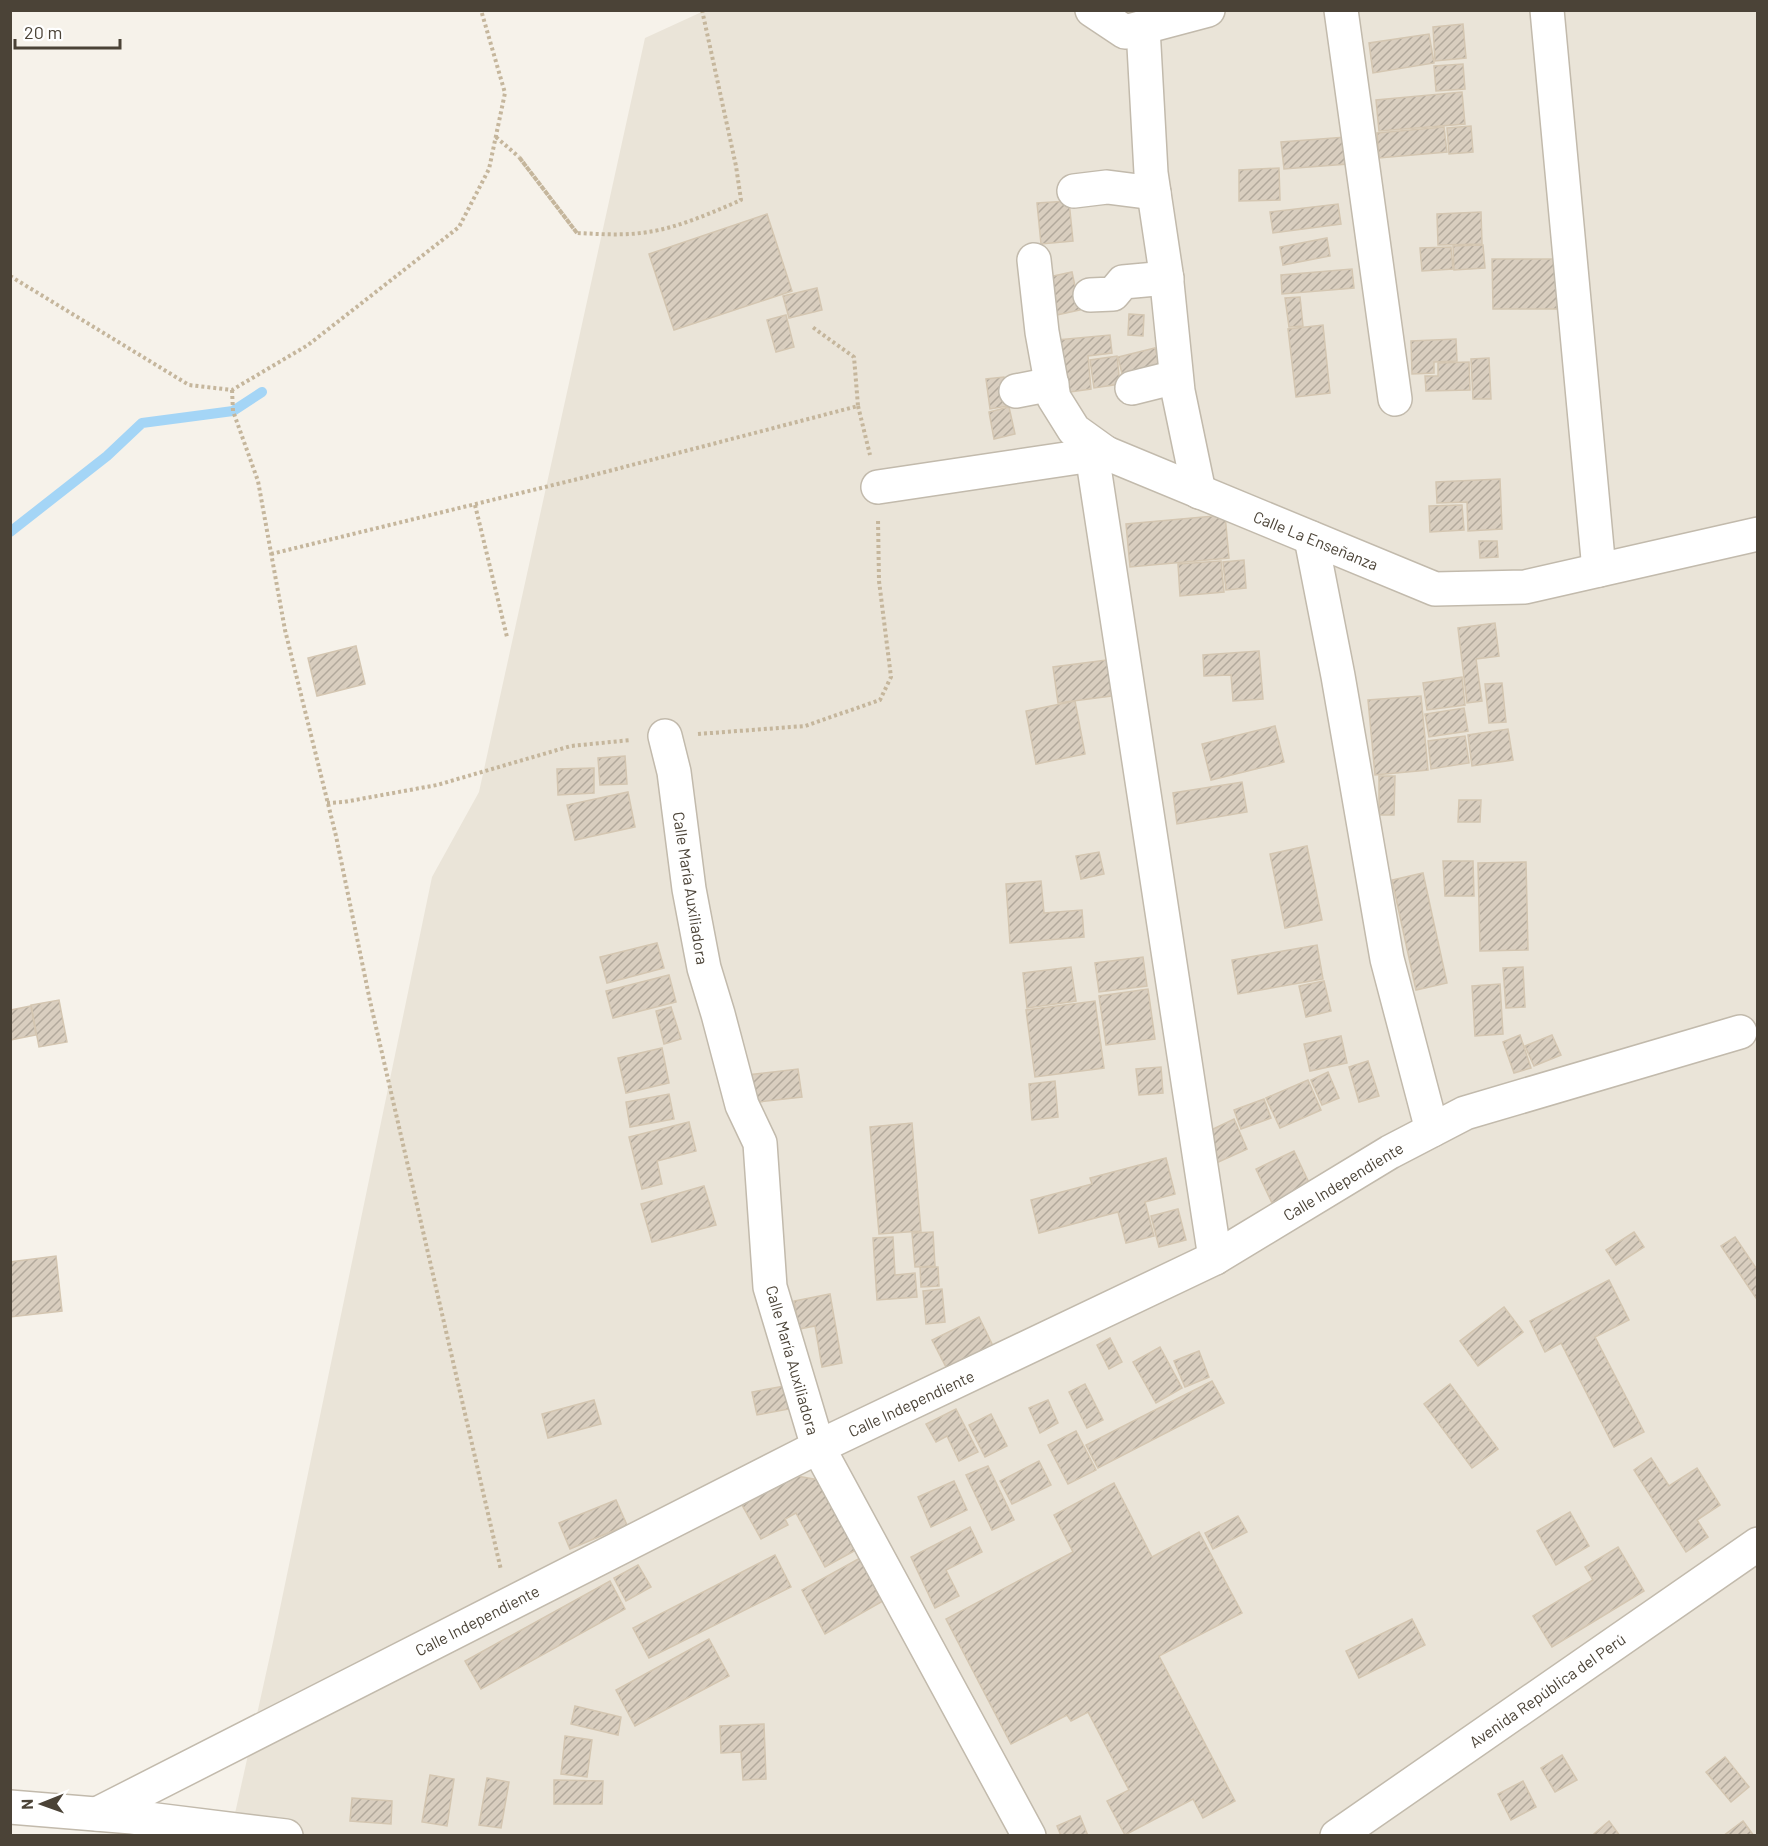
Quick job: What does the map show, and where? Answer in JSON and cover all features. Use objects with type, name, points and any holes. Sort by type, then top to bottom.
[{"type":"street","points":[[1092,10],[1125,32],[1208,10]]},
{"type":"street","points":[[1341,10],[1395,399]]},
{"type":"street","points":[[1547,10],[1599,570]]},
{"type":"street","points":[[1143,28],[1154,193],[1167,278],[1176,377],[1199,492]]},
{"type":"street","points":[[1074,191],[1107,187],[1154,193]]},
{"type":"street","name":"Calle La Enseñanza","points":[[1034,260],[1042,332],[1054,398],[1074,430],[1099,453],[1435,589],[1525,587],[1758,534]]},
{"type":"street","points":[[1090,295],[1113,294],[1123,282],[1167,278]]},
{"type":"street","points":[[1132,388],[1176,377]]},
{"type":"street","points":[[1016,391],[1052,384]]},
{"type":"street","points":[[878,487],[1099,453],[1215,1258]]},
{"type":"street","points":[[1311,538],[1340,687],[1387,959],[1432,1130]]},
{"type":"street","name":"Calle María Auxiliadora","points":[[665,736],[674,772],[689,889],[704,968],[742,1105],[760,1143],[770,1287],[818,1447],[1029,1836]]},
{"type":"street","name":"Calle Independiente","points":[[97,1814],[818,1447],[1215,1258],[1390,1152],[1465,1113],[1740,1032]]},
{"type":"street","name":"Avenida República del Perú","points":[[1337,1836],[1758,1544]]},
{"type":"street","points":[[10,1807],[97,1814],[286,1836]]},
{"type":"path","points":[[10,276],[189,386],[232,390],[308,345],[459,227],[489,169],[505,93],[481,10]]},
{"type":"path","points":[[496,137],[519,157],[577,233],[649,232],[704,216],[741,200],[736,166],[702,10]]},
{"type":"path","points":[[327,802],[344,802],[436,785],[571,747],[665,736],[805,726],[879,700],[891,677],[879,581],[878,487],[858,406],[854,357],[811,326]]},
{"type":"path","points":[[232,390],[233,411],[258,481],[285,630],[336,836],[370,1000],[509,1604]]},
{"type":"path","points":[[272,554],[475,505],[858,406]]},
{"type":"path","points":[[475,505],[507,637]]},
{"type":"shaded area","points":[[706,10],[1757,11],[1757,1835],[230,1836],[273,1642],[432,877],[479,792],[645,38]]},
{"type":"building","points":[[1463,24],[1466,58],[1435,61],[1433,27]]},
{"type":"building","points":[[1429,34],[1434,63],[1373,73],[1369,43]]},
{"type":"building","points":[[1463,64],[1465,89],[1436,91],[1434,66]]},
{"type":"building","points":[[1462,92],[1465,124],[1379,131],[1376,100]]},
{"type":"building","points":[[1471,126],[1473,152],[1449,154],[1447,128]]},
{"type":"building","points":[[1444,127],[1447,152],[1379,158],[1377,133]]},
{"type":"building","points":[[1346,137],[1348,164],[1284,169],[1281,142]]},
{"type":"building","points":[[1279,168],[1280,200],[1239,201],[1239,170]]},
{"type":"building","points":[[1069,201],[1073,241],[1041,244],[1037,203]]},
{"type":"building","points":[[1338,204],[1341,224],[1273,233],[1270,212]]},
{"type":"building","points":[[1481,212],[1482,244],[1438,245],[1437,214]]},
{"type":"building","points":[[767,214],[792,291],[674,330],[649,254]]},
{"type":"building","points":[[1327,238],[1330,256],[1283,265],[1280,247]]},
{"type":"building","points":[[1483,245],[1485,268],[1454,270],[1453,246]]},
{"type":"building","points":[[1451,247],[1453,269],[1422,271],[1420,248]]},
{"type":"building","points":[[1492,259],[1557,259],[1557,309],[1493,309]]},
{"type":"building","points":[[1352,269],[1354,288],[1282,294],[1281,275]]},
{"type":"building","points":[[1072,272],[1080,310],[1052,316],[1044,278]]},
{"type":"building","points":[[817,288],[822,310],[789,318],[783,296]]},
{"type":"building","points":[[1300,297],[1303,326],[1289,327],[1285,298]]},
{"type":"building","points":[[1129,314],[1144,315],[1143,336],[1128,335]]},
{"type":"building","points":[[786,315],[794,347],[776,352],[767,320]]},
{"type":"building","points":[[1323,325],[1330,393],[1296,397],[1288,329]]},
{"type":"building","points":[[1110,335],[1112,353],[1088,356],[1091,389],[1063,393],[1057,340]]},
{"type":"building","points":[[1456,339],[1457,361],[1434,362],[1434,373],[1412,374],[1411,341]]},
{"type":"building","points":[[1155,348],[1161,371],[1124,382],[1118,357]]},
{"type":"building","points":[[1117,356],[1120,384],[1094,388],[1090,360]]},
{"type":"building","points":[[1489,358],[1491,399],[1473,399],[1471,359]]},
{"type":"building","points":[[1469,362],[1470,390],[1426,391],[1425,376],[1438,376],[1438,363]]},
{"type":"building","points":[[1004,377],[1008,406],[990,409],[986,379]]},
{"type":"building","points":[[1009,407],[1015,434],[994,439],[989,412]]},
{"type":"building","points":[[1500,479],[1502,529],[1468,531],[1467,502],[1437,503],[1436,482]]},
{"type":"building","points":[[1462,505],[1464,530],[1430,532],[1429,506]]},
{"type":"building","points":[[1225,515],[1229,558],[1130,567],[1126,524]]},
{"type":"building","points":[[1479,541],[1497,541],[1498,557],[1480,558]]},
{"type":"building","points":[[1244,560],[1246,588],[1226,590],[1223,562]]},
{"type":"building","points":[[1221,561],[1224,592],[1180,596],[1178,564]]},
{"type":"building","points":[[1495,623],[1499,656],[1476,659],[1482,701],[1467,703],[1458,628]]},
{"type":"building","points":[[356,646],[365,684],[317,696],[308,658]]},
{"type":"building","points":[[1259,651],[1263,699],[1233,701],[1231,675],[1204,676],[1203,655]]},
{"type":"building","points":[[1114,659],[1119,695],[1058,703],[1053,667]]},
{"type":"building","points":[[1462,677],[1465,705],[1427,710],[1423,683]]},
{"type":"building","points":[[1502,683],[1506,722],[1489,723],[1485,684]]},
{"type":"building","points":[[1421,696],[1428,770],[1375,775],[1368,700]]},
{"type":"building","points":[[1075,701],[1085,754],[1036,764],[1026,711]]},
{"type":"building","points":[[1464,708],[1468,731],[1429,737],[1425,714]]},
{"type":"building","points":[[1275,726],[1284,762],[1211,780],[1202,744]]},
{"type":"building","points":[[1508,729],[1513,760],[1472,766],[1468,735]]},
{"type":"building","points":[[1465,736],[1469,763],[1431,769],[1428,741]]},
{"type":"building","points":[[625,756],[627,784],[600,785],[598,758]]},
{"type":"building","points":[[594,768],[594,793],[558,795],[557,769]]},
{"type":"building","points":[[1379,776],[1395,776],[1394,815],[1379,815]]},
{"type":"building","points":[[1242,782],[1247,812],[1177,824],[1173,793]]},
{"type":"building","points":[[628,792],[635,827],[575,840],[567,805]]},
{"type":"building","points":[[1459,800],[1481,800],[1480,822],[1458,822]]},
{"type":"building","points":[[1307,846],[1322,920],[1285,928],[1270,854]]},
{"type":"building","points":[[1099,852],[1104,874],[1081,879],[1076,856]]},
{"type":"building","points":[[1443,861],[1473,861],[1474,896],[1445,896]]},
{"type":"building","points":[[1526,862],[1528,950],[1480,951],[1478,863]]},
{"type":"building","points":[[1423,873],[1447,983],[1416,990],[1392,880]]},
{"type":"building","points":[[1041,881],[1044,913],[1082,910],[1084,937],[1010,943],[1006,884]]},
{"type":"building","points":[[657,943],[664,968],[607,983],[600,957]]},
{"type":"building","points":[[1317,945],[1323,979],[1238,994],[1232,960]]},
{"type":"building","points":[[1143,957],[1147,986],[1099,992],[1095,963]]},
{"type":"building","points":[[1071,967],[1076,1001],[1027,1008],[1023,973]]},
{"type":"building","points":[[1523,967],[1525,1007],[1506,1008],[1503,968]]},
{"type":"building","points":[[669,975],[676,1002],[613,1018],[606,991]]},
{"type":"building","points":[[1324,981],[1331,1011],[1306,1017],[1299,986]]},
{"type":"building","points":[[1500,984],[1503,1034],[1475,1036],[1472,986]]},
{"type":"building","points":[[1148,989],[1155,1039],[1106,1045],[1099,996]]},
{"type":"building","points":[[59,1000],[67,1042],[39,1047],[31,1005]]},
{"type":"building","points":[[1095,1001],[1104,1068],[1035,1077],[1026,1010]]},
{"type":"building","points":[[31,1006],[36,1035],[10,1040],[10,1010]]},
{"type":"building","points":[[671,1007],[681,1039],[664,1044],[656,1011]]},
{"type":"building","points":[[1520,1035],[1531,1068],[1514,1073],[1503,1042]]},
{"type":"building","points":[[1552,1035],[1561,1055],[1534,1066],[1525,1046]]},
{"type":"building","points":[[1341,1036],[1347,1063],[1310,1071],[1304,1044]]},
{"type":"building","points":[[662,1048],[669,1083],[626,1093],[618,1058]]},
{"type":"building","points":[[1368,1061],[1379,1096],[1359,1102],[1349,1067]]},
{"type":"building","points":[[1161,1067],[1163,1093],[1139,1095],[1136,1069]]},
{"type":"building","points":[[798,1069],[802,1097],[750,1103],[747,1075]]},
{"type":"building","points":[[1328,1072],[1339,1098],[1322,1105],[1311,1080]]},
{"type":"building","points":[[1308,1080],[1321,1110],[1280,1128],[1266,1098]]},
{"type":"building","points":[[1055,1081],[1058,1117],[1032,1120],[1029,1084]]},
{"type":"building","points":[[669,1094],[674,1119],[630,1127],[626,1102]]},
{"type":"building","points":[[1264,1099],[1271,1118],[1241,1129],[1234,1110]]},
{"type":"building","points":[[1234,1119],[1247,1149],[1212,1165],[1207,1132]]},
{"type":"building","points":[[689,1122],[696,1151],[657,1161],[662,1184],[642,1189],[629,1137]]},
{"type":"building","points":[[912,1123],[921,1231],[879,1234],[870,1127]]},
{"type":"building","points":[[1294,1151],[1310,1185],[1272,1203],[1256,1169]]},
{"type":"building","points":[[1166,1158],[1175,1194],[1145,1202],[1154,1236],[1126,1243],[1118,1212],[1039,1233],[1031,1200],[1092,1184],[1090,1178]]},
{"type":"building","points":[[704,1186],[716,1225],[652,1242],[641,1204]]},
{"type":"building","points":[[1178,1209],[1186,1240],[1159,1247],[1151,1216]]},
{"type":"building","points":[[933,1232],[935,1266],[915,1267],[912,1233]]},
{"type":"building","points":[[1634,1232],[1644,1247],[1616,1265],[1606,1250]]},
{"type":"building","points":[[893,1237],[895,1275],[915,1273],[917,1297],[877,1300],[873,1238]]},
{"type":"building","points":[[1735,1237],[1758,1271],[1758,1301],[1721,1246]]},
{"type":"building","points":[[56,1256],[62,1311],[10,1317],[10,1262]]},
{"type":"building","points":[[920,1267],[938,1267],[939,1286],[921,1287]]},
{"type":"building","points":[[1609,1280],[1629,1320],[1595,1337],[1644,1432],[1614,1447],[1561,1343],[1545,1352],[1530,1321]]},
{"type":"building","points":[[942,1289],[945,1322],[926,1324],[923,1291]]},
{"type":"building","points":[[830,1294],[842,1363],[822,1367],[815,1326],[799,1329],[794,1301]]},
{"type":"building","points":[[1504,1307],[1523,1332],[1478,1366],[1460,1341]]},
{"type":"building","points":[[979,1317],[993,1346],[947,1369],[932,1340]]},
{"type":"building","points":[[1110,1338],[1122,1362],[1109,1369],[1097,1345]]},
{"type":"building","points":[[1160,1347],[1182,1388],[1156,1403],[1133,1362]]},
{"type":"building","points":[[1199,1351],[1209,1377],[1185,1387],[1174,1361]]},
{"type":"building","points":[[1212,1381],[1224,1403],[1098,1468],[1086,1445]]},
{"type":"building","points":[[1085,1384],[1103,1420],[1087,1428],[1069,1392]]},
{"type":"building","points":[[1450,1384],[1498,1449],[1472,1468],[1424,1404]]},
{"type":"building","points":[[784,1386],[789,1409],[757,1415],[752,1392]]},
{"type":"building","points":[[594,1400],[601,1424],[548,1438],[542,1414]]},
{"type":"building","points":[[1048,1400],[1058,1423],[1040,1433],[1029,1408]]},
{"type":"building","points":[[956,1409],[978,1452],[959,1461],[947,1436],[936,1442],[926,1424]]},
{"type":"building","points":[[991,1414],[1007,1446],[985,1457],[969,1425]]},
{"type":"building","points":[[1076,1431],[1096,1470],[1068,1484],[1048,1445]]},
{"type":"building","points":[[1651,1458],[1669,1486],[1697,1468],[1720,1505],[1697,1520],[1708,1537],[1686,1552],[1634,1470]]},
{"type":"building","points":[[1039,1461],[1051,1485],[1012,1504],[1000,1481]]},
{"type":"building","points":[[988,1466],[1014,1520],[992,1530],[966,1475]]},
{"type":"building","points":[[797,1476],[819,1480],[856,1550],[825,1567],[796,1513],[785,1519],[788,1525],[761,1539],[742,1505]]},
{"type":"building","points":[[954,1481],[967,1510],[931,1527],[918,1497]]},
{"type":"building","points":[[1114,1483],[1152,1557],[1199,1532],[1242,1613],[1159,1656],[1235,1801],[1203,1818],[1193,1799],[1125,1835],[1107,1801],[1129,1790],[1088,1712],[1071,1721],[1067,1715],[1011,1744],[946,1619],[1073,1552],[1054,1515]]},
{"type":"building","points":[[616,1500],[627,1525],[570,1549],[559,1523]]},
{"type":"building","points":[[1570,1512],[1589,1546],[1556,1565],[1537,1531]]},
{"type":"building","points":[[1238,1516],[1247,1532],[1213,1549],[1205,1533]]},
{"type":"building","points":[[970,1527],[982,1552],[946,1570],[959,1596],[935,1608],[911,1557]]},
{"type":"building","points":[[1618,1547],[1644,1591],[1552,1647],[1533,1616],[1593,1580],[1585,1567]]},
{"type":"building","points":[[775,1555],[791,1587],[649,1658],[633,1628]]},
{"type":"building","points":[[860,1558],[883,1601],[825,1634],[802,1590]]},
{"type":"building","points":[[638,1565],[651,1587],[626,1601],[614,1578]]},
{"type":"building","points":[[610,1581],[625,1609],[481,1689],[465,1661]]},
{"type":"building","points":[[1412,1619],[1425,1645],[1359,1678],[1346,1651]]},
{"type":"building","points":[[709,1639],[729,1676],[635,1726],[616,1690]]},
{"type":"building","points":[[575,1706],[621,1717],[618,1735],[571,1724]]},
{"type":"building","points":[[764,1724],[766,1779],[743,1780],[741,1752],[721,1753],[720,1726]]},
{"type":"building","points":[[565,1736],[592,1740],[587,1777],[561,1774]]},
{"type":"building","points":[[1562,1755],[1577,1780],[1555,1792],[1541,1768]]},
{"type":"building","points":[[1725,1757],[1749,1787],[1731,1802],[1706,1772]]},
{"type":"building","points":[[430,1775],[454,1779],[447,1826],[422,1822]]},
{"type":"building","points":[[487,1778],[509,1782],[501,1828],[479,1825]]},
{"type":"building","points":[[554,1780],[603,1781],[602,1804],[554,1804]]},
{"type":"building","points":[[1523,1781],[1536,1807],[1511,1820],[1498,1794]]},
{"type":"building","points":[[352,1798],[392,1801],[391,1824],[350,1821]]},
{"type":"building","points":[[1080,1816],[1088,1836],[1061,1836],[1057,1826]]},
{"type":"building","points":[[1609,1821],[1620,1836],[1595,1836],[1594,1834]]},
{"type":"building","points":[[1743,1821],[1754,1836],[1723,1836]]},
{"type":"waterway","points":[[10,532],[107,456],[142,423],[233,411],[262,392]]}]
